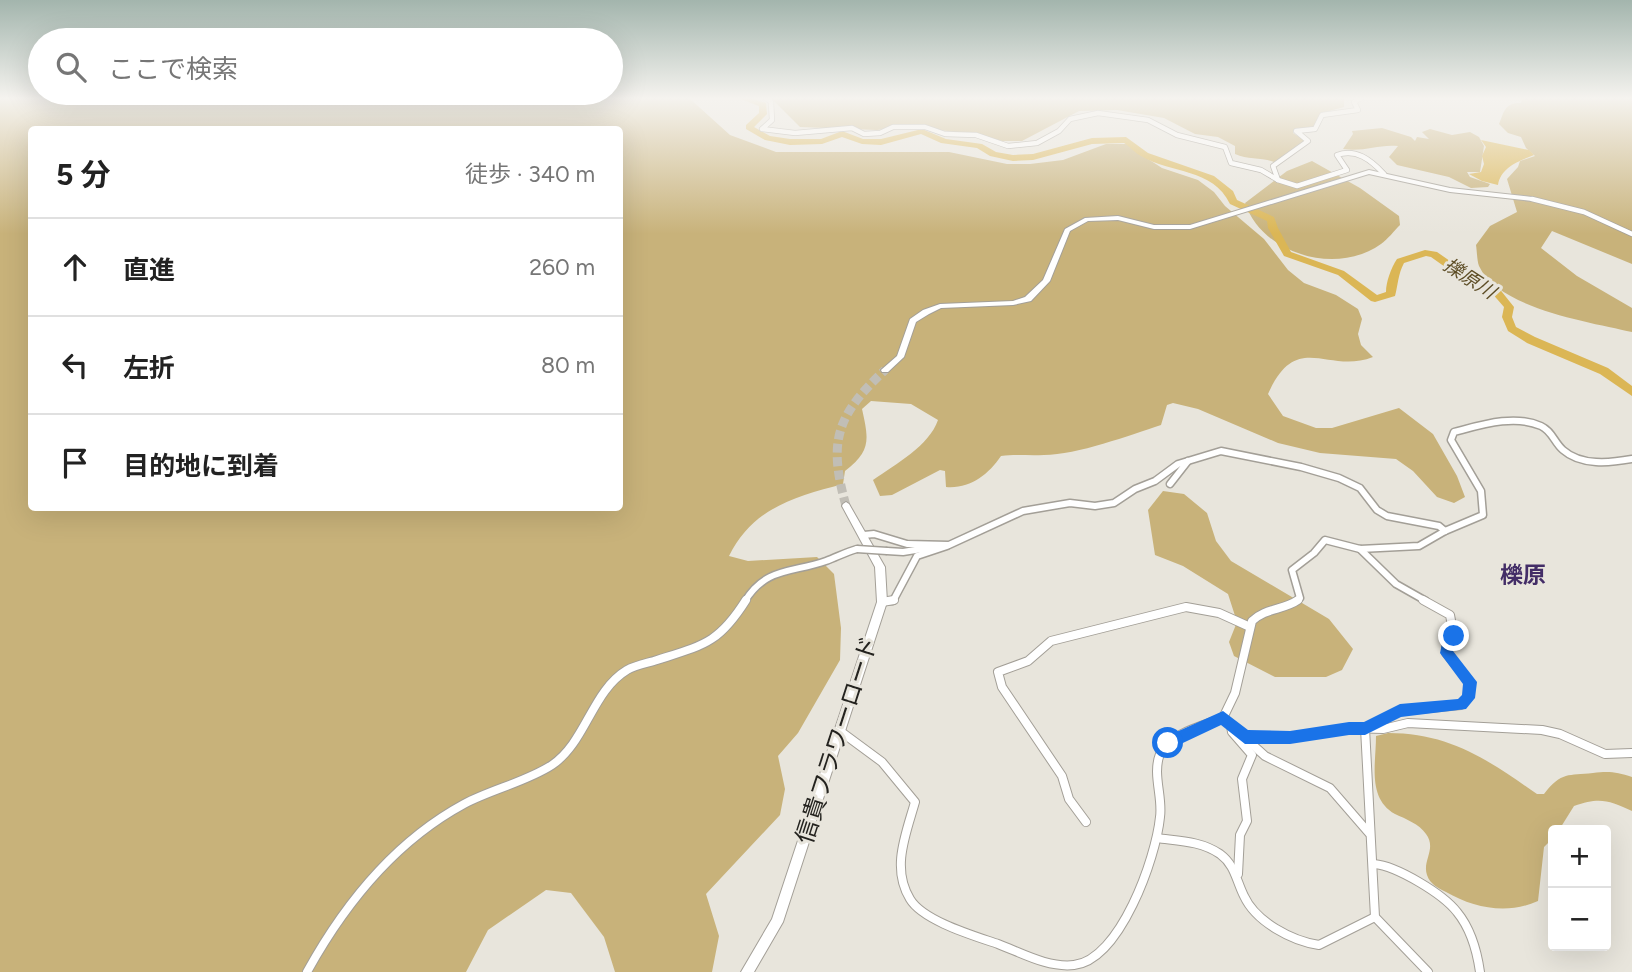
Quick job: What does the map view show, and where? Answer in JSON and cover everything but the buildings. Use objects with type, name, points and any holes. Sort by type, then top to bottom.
[{"type":"street","points":[[1000,143],[1004,146],[1033,143]]},
{"type":"street","points":[[1209,143],[1225,147],[1231,163],[1262,170],[1278,180],[1297,186],[1343,172],[1348,168],[1337,155],[1342,152],[1362,156],[1384,174]]},
{"type":"street","points":[[1278,180],[1273,166],[1305,143]]},
{"type":"street","points":[[885,370],[900,357],[913,321],[926,312],[940,306],[1013,303],[1028,299],[1046,281],[1067,230],[1079,222],[1096,218],[1118,218],[1154,227],[1190,227],[1358,173],[1384,174],[1450,190],[1559,203],[1598,216],[1632,234]]},
{"type":"street","points":[[1360,550],[1419,545],[1479,518],[1484,510],[1480,491],[1451,440],[1454,432],[1507,422],[1532,423],[1546,429],[1561,448],[1577,457],[1620,463],[1632,459]]},
{"type":"street","points":[[882,602],[893,601],[918,556],[949,545],[1023,511],[1070,503],[1095,506],[1114,503],[1135,489],[1153,483],[1178,464],[1224,451],[1339,478],[1360,488],[1377,510],[1387,516],[1439,526],[1445,531]]},
{"type":"street","points":[[1170,484],[1189,460]]},
{"type":"street","name":"信貴フラワーロード","points":[[747,972],[777,922],[882,602],[880,567],[846,506]]},
{"type":"street","points":[[864,535],[874,534],[906,544],[949,545]]},
{"type":"street","points":[[840,731],[883,760],[900,777],[915,802],[899,861],[905,892],[915,907],[979,938],[1058,965],[1097,959],[1114,943],[1132,906],[1157,838],[1161,812],[1160,756],[1168,743],[1223,718],[1235,693],[1250,627],[1256,615],[1295,603],[1300,598],[1292,570],[1314,553],[1322,542],[1332,540],[1360,550],[1396,584],[1450,615],[1454,636],[1451,646],[1446,648],[1447,653],[1470,682],[1468,698],[1461,705],[1400,711],[1365,729]]},
{"type":"street","points":[[307,972],[335,922],[373,874],[439,818],[551,765],[565,753],[613,681],[629,669],[706,643],[730,625],[759,581],[857,549],[903,552],[930,549],[939,544]]},
{"type":"street","points":[[1086,822],[1069,799],[1062,776],[1002,687],[998,672],[1028,661],[1051,641],[1165,614],[1173,609],[1199,607],[1250,627]]},
{"type":"street","points":[[1223,718],[1265,756],[1330,788],[1370,833]]},
{"type":"street","points":[[1245,737],[1290,738],[1349,728],[1383,729],[1408,723],[1542,730],[1560,734],[1605,754],[1632,753]]},
{"type":"street","points":[[1230,724],[1232,732],[1252,755],[1242,779],[1247,821],[1240,835],[1238,874],[1249,905],[1288,936],[1311,945],[1319,945],[1375,917]]},
{"type":"street","points":[[1365,729],[1375,917],[1428,972]]},
{"type":"street","points":[[1157,838],[1210,848],[1238,874]]},
{"type":"street","points":[[1374,864],[1388,865],[1410,876],[1461,914],[1477,948],[1480,972]]},
{"type":"shaded area","points":[[0,143],[28,143],[28,511],[623,511],[623,143],[753,143],[776,152],[949,152],[1007,164],[1063,160],[1106,144],[1134,144],[1144,151],[1148,159],[1162,168],[1198,180],[1214,192],[1225,206],[1264,239],[1288,270],[1304,283],[1336,295],[1358,309],[1362,319],[1358,334],[1361,345],[1373,357],[1356,361],[1302,358],[1290,363],[1279,374],[1268,394],[1283,416],[1316,428],[1332,428],[1399,408],[1433,434],[1457,476],[1465,497],[1454,503],[1437,497],[1413,471],[1396,459],[1320,453],[1278,443],[1198,409],[1173,403],[1167,405],[1161,425],[1119,439],[1057,454],[1001,456],[984,475],[963,486],[946,487],[945,471],[940,470],[892,495],[880,496],[873,480],[920,446],[938,420],[911,404],[871,401],[862,409],[867,437],[864,451],[845,471],[843,484],[777,507],[750,526],[729,556],[748,561],[817,557],[834,574],[841,628],[840,660],[798,733],[778,756],[785,789],[780,815],[706,894],[719,936],[712,972],[615,972],[604,937],[571,893],[546,890],[488,930],[466,972],[0,972]]},
{"type":"shaded area","points":[[1230,143],[1305,143],[1274,162],[1235,154],[1235,146]]},
{"type":"shaded area","points":[[1347,143],[1483,143],[1480,172],[1467,172],[1470,177],[1490,184],[1488,187],[1471,188],[1449,177],[1397,165],[1389,157],[1398,146],[1343,149]]},
{"type":"shaded area","points":[[1483,143],[1497,143],[1529,150],[1534,155],[1507,169],[1498,185],[1469,174],[1481,172],[1484,164],[1482,156],[1486,147]]},
{"type":"shaded area","points":[[1524,143],[1632,143],[1632,264],[1552,231],[1541,248],[1577,276],[1632,308],[1632,332],[1570,318],[1525,303],[1505,293],[1490,281],[1479,266],[1476,245],[1490,226],[1517,212],[1507,179],[1520,161],[1535,156]]},
{"type":"shaded area","points":[[1312,161],[1360,188],[1399,216],[1400,225],[1381,244],[1363,254],[1343,258],[1323,259],[1302,255],[1267,235],[1254,221],[1245,203],[1287,171]]},
{"type":"shaded area","points":[[1163,491],[1184,494],[1207,513],[1216,541],[1231,561],[1329,619],[1353,649],[1342,670],[1326,677],[1275,677],[1234,656],[1229,642],[1237,622],[1228,594],[1183,566],[1155,555],[1148,510]]},
{"type":"shaded area","points":[[1388,733],[1410,734],[1449,743],[1485,760],[1537,794],[1544,794],[1556,781],[1571,775],[1608,772],[1632,777],[1632,811],[1604,801],[1590,801],[1574,806],[1562,825],[1548,825],[1548,843],[1544,847],[1538,901],[1503,909],[1479,906],[1457,898],[1430,881],[1426,864],[1430,845],[1426,834],[1416,825],[1395,814],[1380,799],[1375,780],[1376,736]]},
{"type":"waterway","name":"擽原川","points":[[961,143],[979,146],[993,154],[1013,158],[1033,157],[1083,143]]},
{"type":"waterway","name":"擽原川","points":[[1130,143],[1145,155],[1211,178],[1230,193],[1233,202],[1271,219],[1287,254],[1341,273],[1375,299],[1391,294],[1394,272],[1400,261],[1425,253],[1434,254],[1466,277],[1494,289],[1509,307],[1507,317],[1512,329],[1531,340],[1604,371],[1632,392]]},
{"type":"tunnel","points":[[846,506],[838,464],[840,431],[856,402],[885,370]]},
{"type":"district","name":"櫟原","points":[[1523,575]]},
{"type":"route","points":[[1168,743],[1223,718],[1245,737],[1290,738],[1349,728],[1365,729],[1400,711],[1461,705],[1468,698],[1470,682],[1447,653],[1446,648],[1451,646],[1454,636]]}]
